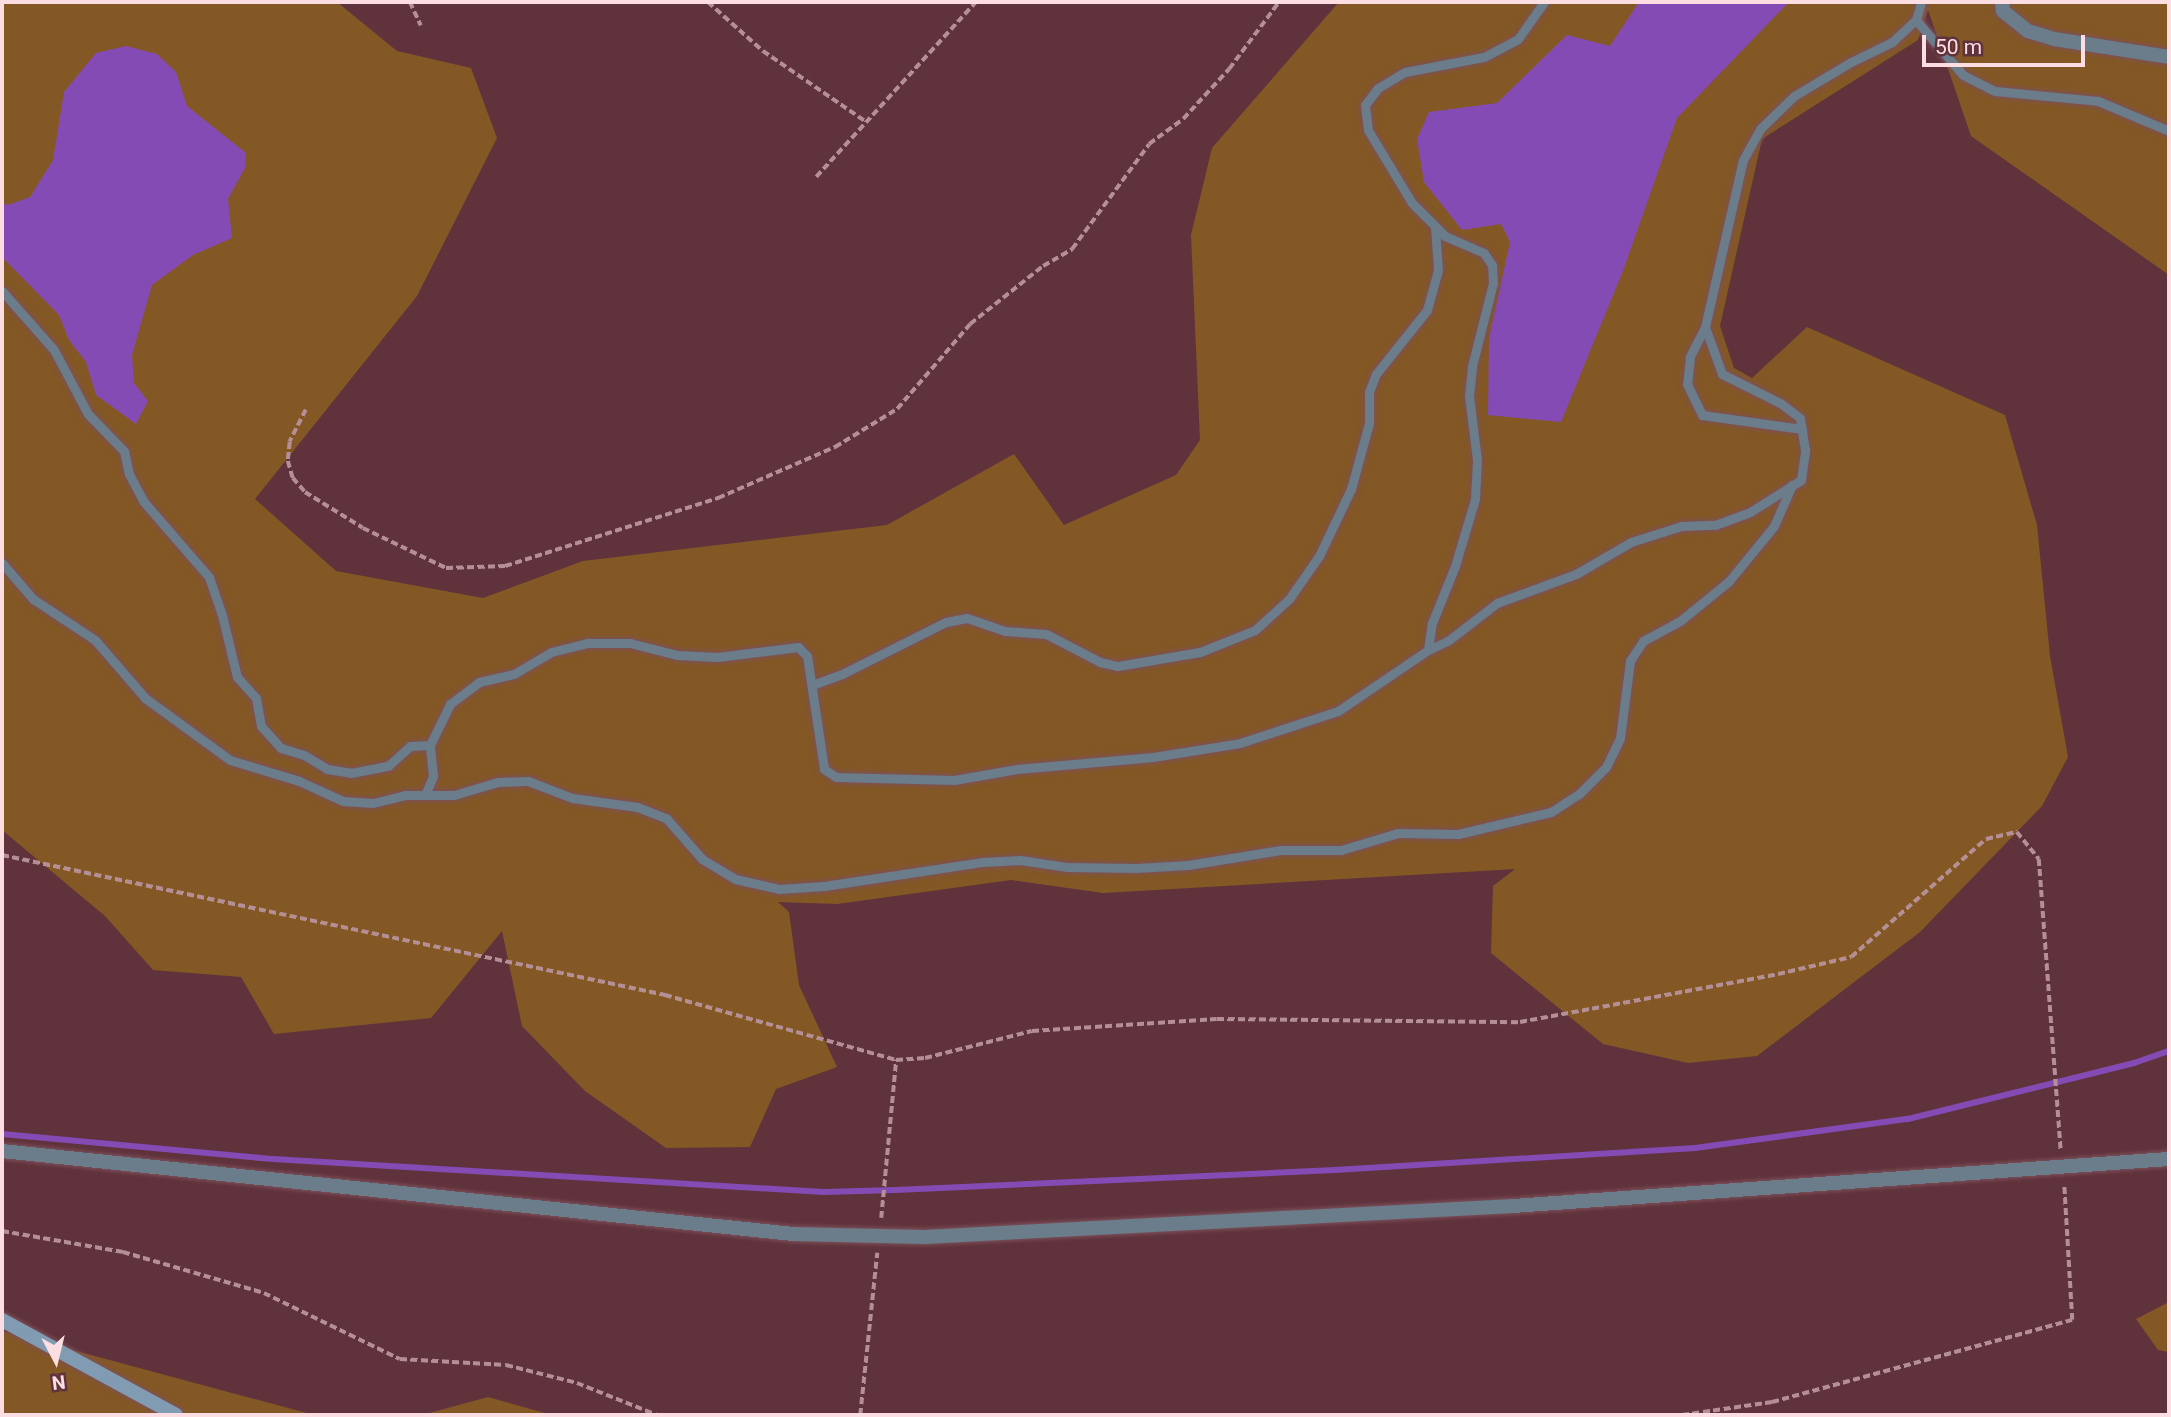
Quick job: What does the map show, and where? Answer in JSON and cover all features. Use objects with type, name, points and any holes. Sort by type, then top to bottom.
[{"type":"main road","points":[[2,1320],[176,1415]]},
{"type":"street","points":[[2001,2],[2003,11],[2028,31],[2054,39],[2169,57]]},
{"type":"street","points":[[2,1151],[793,1234],[925,1237],[1513,1206],[2169,1159]]},
{"type":"lane","points":[[1428,650],[1432,623],[1455,566],[1475,499],[1476,460],[1469,396],[1472,366],[1493,283],[1492,265],[1484,253],[1445,236],[1412,203],[1368,130],[1365,105],[1378,88],[1405,72],[1484,57],[1518,39],[1544,2]]},
{"type":"lane","points":[[1801,429],[1702,415],[1687,384],[1690,357],[1705,327],[1743,160],[1760,129],[1794,96],[1851,62],[1892,42],[1916,20],[1921,2]]},
{"type":"lane","points":[[1916,20],[1963,75],[1995,91],[2098,101],[2169,131]]},
{"type":"lane","points":[[812,685],[842,674],[947,622],[967,618],[1005,631],[1046,634],[1100,663],[1118,666],[1200,652],[1255,630],[1289,599],[1319,556],[1351,489],[1369,423],[1369,392],[1376,374],[1427,310],[1438,270],[1435,227]]},
{"type":"lane","points":[[2,291],[54,350],[88,414],[124,451],[130,474],[144,502],[209,577],[222,615],[237,677],[257,698],[261,726],[281,748],[304,755],[327,769],[351,773],[388,766],[410,746],[430,745]]},
{"type":"lane","points":[[425,795],[433,776],[430,745],[450,704],[479,682],[514,674],[551,652],[587,643],[630,643],[677,655],[717,657],[797,648],[807,656],[824,769],[836,777],[954,780],[1017,769],[1153,757],[1240,743],[1338,711],[1428,650],[1449,640],[1497,603],[1576,574],[1631,542],[1681,526],[1715,525],[1750,512],[1801,480],[1805,450],[1800,418],[1780,403],[1722,374],[1705,327]]},
{"type":"lane","points":[[2,563],[10,576],[33,599],[95,640],[145,698],[230,760],[299,781],[343,801],[373,803],[405,795],[454,795],[498,782],[528,781],[572,798],[637,807],[666,818],[702,859],[735,879],[779,889],[824,886],[983,862],[1020,860],[1067,867],[1149,868],[1188,865],[1281,850],[1341,850],[1398,833],[1458,834],[1551,812],[1579,794],[1606,767],[1620,738],[1630,660],[1643,641],[1680,621],[1730,581],[1774,526],[1792,485]]},
{"type":"path","points":[[410,2],[421,26]]},
{"type":"path","points":[[708,2],[762,51],[865,121]]},
{"type":"path","points":[[816,177],[976,2]]},
{"type":"path","points":[[306,410],[290,442],[288,461],[293,478],[305,492],[363,528],[446,568],[505,566],[718,498],[835,447],[897,409],[970,324],[1043,265],[1072,249],[1149,144],[1183,119],[1229,69],[1279,2]]},
{"type":"path","points":[[2,855],[665,995],[897,1060],[925,1058],[1032,1031],[1217,1019],[1520,1022],[1778,974],[1851,957],[1986,839],[2017,832],[2039,859],[2072,1320],[1772,1402],[1682,1415]]},
{"type":"path","points":[[860,1415],[897,1060]]},
{"type":"path","points":[[2,1231],[123,1252],[264,1293],[400,1359],[506,1365],[577,1383],[657,1415]]},
{"type":"shaded area","points":[[2,2],[337,2],[397,51],[471,68],[497,138],[417,296],[255,499],[336,571],[483,598],[583,561],[887,525],[1014,454],[1064,525],[1176,475],[1200,440],[1191,235],[1212,148],[1339,2],[2169,2],[2169,275],[1971,136],[1928,10],[1918,40],[1762,139],[1720,326],[1734,368],[1752,378],[1807,327],[2005,415],[2037,525],[2050,656],[2068,757],[2042,806],[1920,932],[1757,1056],[1688,1063],[1603,1044],[1491,953],[1493,886],[1515,869],[1103,893],[1011,880],[837,904],[778,902],[789,912],[799,985],[837,1067],[776,1089],[750,1147],[666,1148],[585,1091],[522,1026],[502,931],[431,1018],[274,1034],[241,977],[153,970],[105,916],[2,830]]},
{"type":"shaded area","points":[[1639,2],[1789,2],[1677,118],[1623,271],[1561,422],[1488,415],[1489,338],[1510,242],[1501,224],[1462,230],[1424,182],[1417,139],[1429,112],[1497,103],[1567,35],[1610,46]]},
{"type":"shaded area","points":[[126,46],[157,54],[176,72],[187,106],[246,153],[245,168],[228,199],[232,238],[193,255],[152,285],[132,355],[134,383],[148,401],[136,424],[96,395],[86,362],[69,340],[59,315],[2,257],[2,203],[8,205],[30,197],[53,160],[64,92],[96,53]]},
{"type":"shaded area","points":[[2169,1302],[2169,1352],[2158,1350],[2136,1319]]},
{"type":"shaded area","points":[[2,1331],[314,1415],[2,1415]]},
{"type":"shaded area","points":[[488,1397],[552,1415],[422,1415]]},
{"type":"waterway","points":[[2,1134],[273,1159],[824,1192],[895,1190],[1335,1170],[1695,1148],[1908,1119],[2134,1063],[2169,1051]]}]
